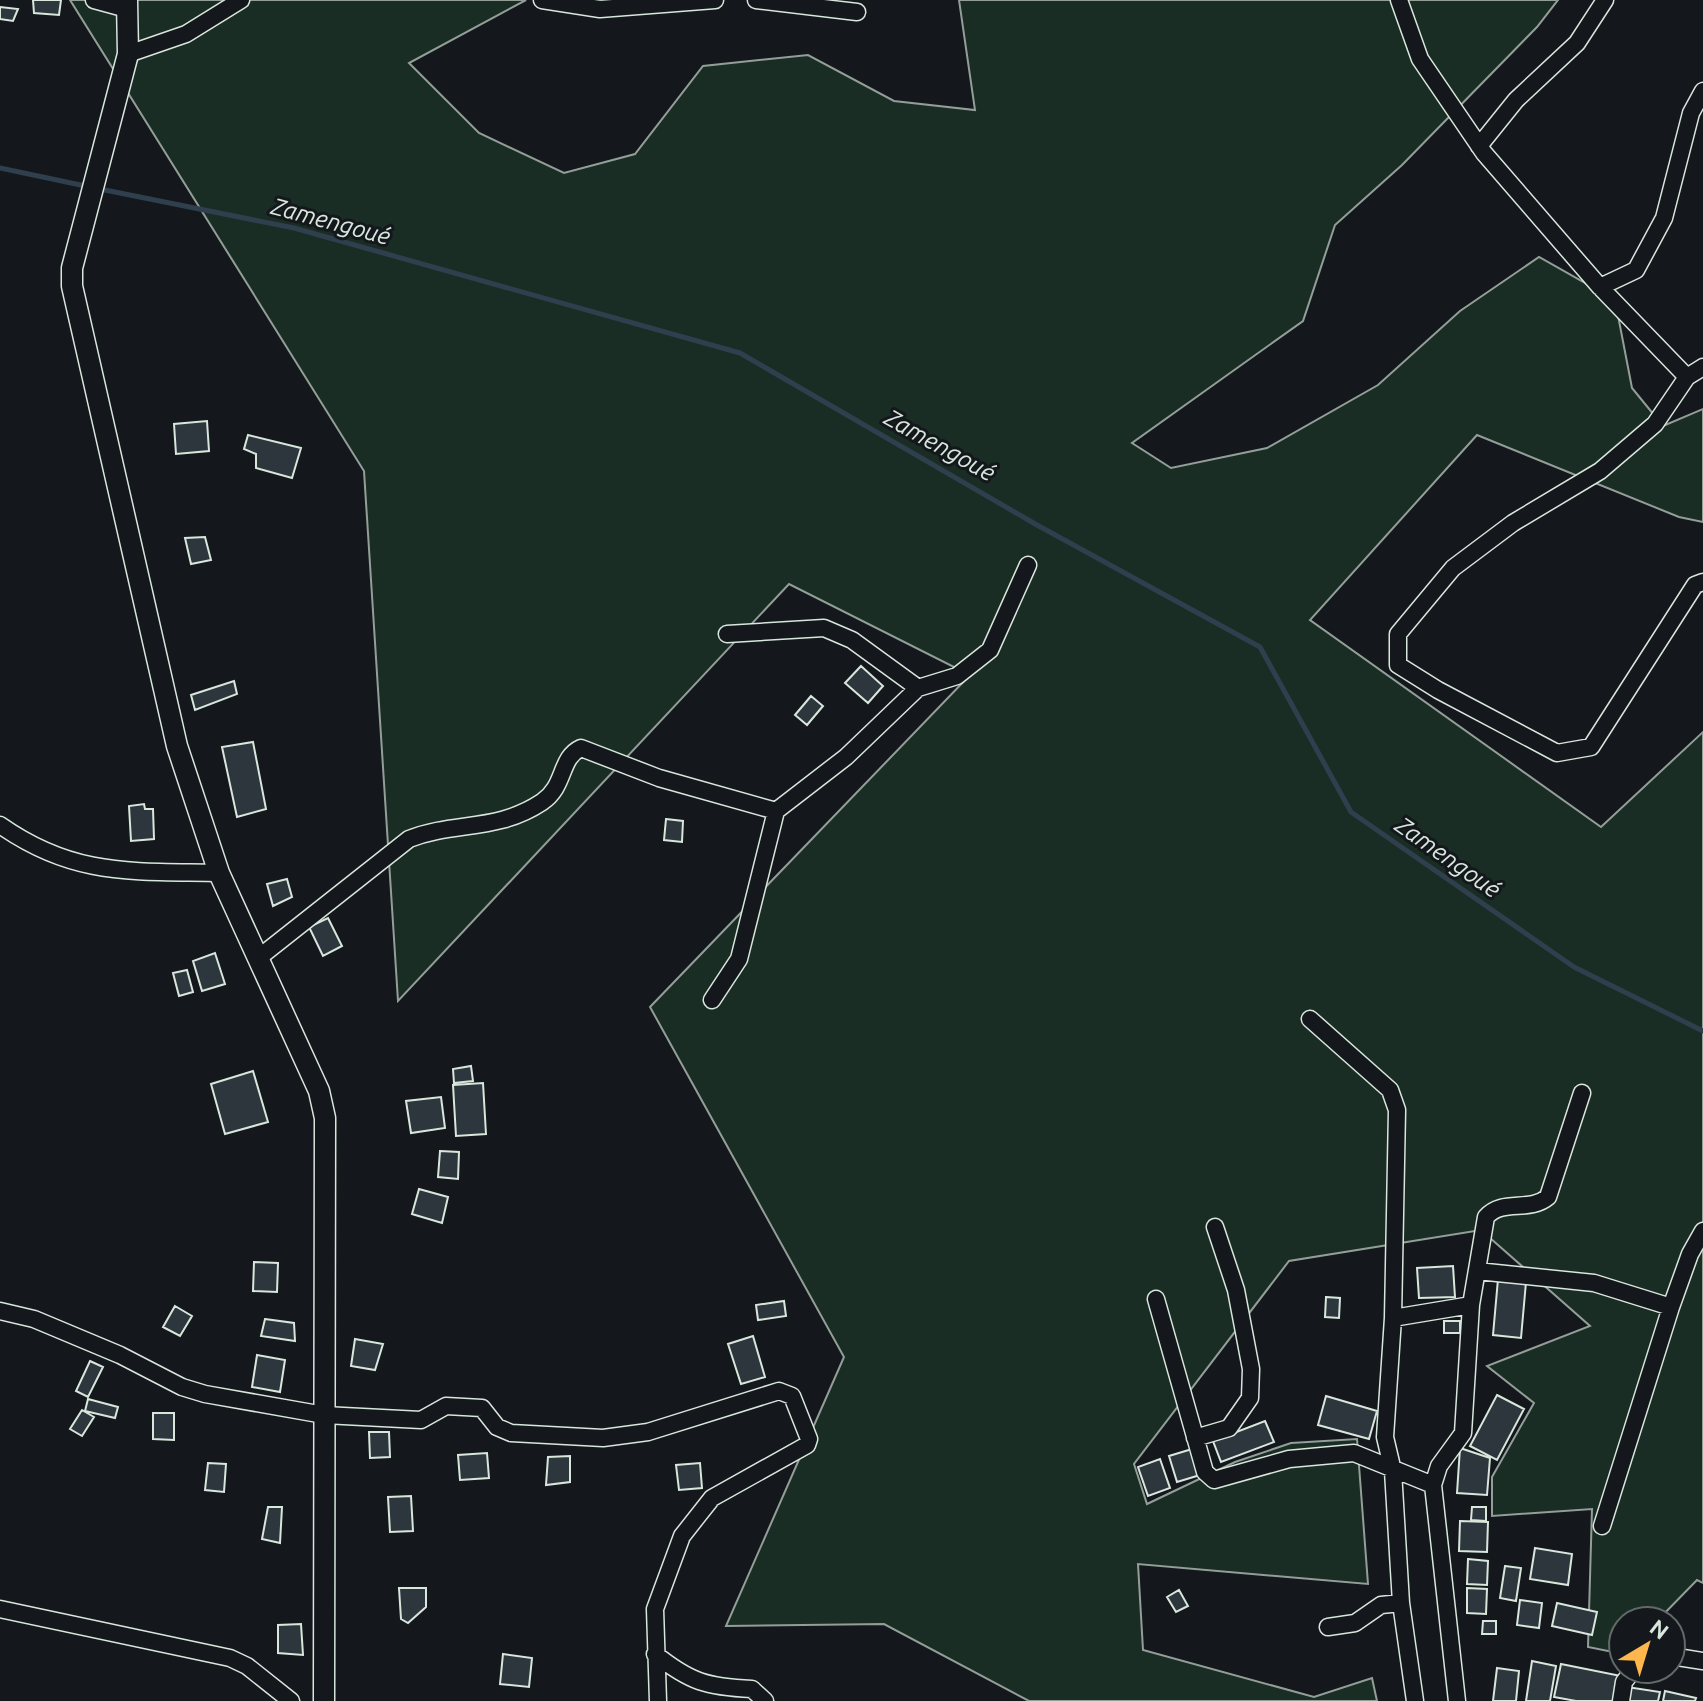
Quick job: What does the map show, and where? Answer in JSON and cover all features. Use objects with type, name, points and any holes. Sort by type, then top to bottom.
[{"type":"street","points":[[94,0],[127,4],[128,54],[72,268],[75,304],[177,746],[219,873],[319,1091],[325,1118],[324,1701]]},
{"type":"street","points":[[128,54],[186,34],[241,0]]},
{"type":"street","points":[[542,0],[600,9],[715,0]]},
{"type":"street","points":[[756,0],[857,12]]},
{"type":"street","points":[[1399,0],[1420,59],[1479,146],[1600,287],[1687,377]]},
{"type":"street","points":[[1479,146],[1516,100],[1577,43],[1605,0]]},
{"type":"street","points":[[1600,287],[1636,270],[1664,218],[1691,113],[1703,91]]},
{"type":"street","points":[[1703,367],[1687,377],[1655,424],[1600,471],[1513,523],[1453,568],[1398,634],[1398,665],[1438,690],[1557,753],[1591,747],[1695,585],[1703,582]]},
{"type":"street","points":[[712,1000],[739,959],[776,811],[846,757],[918,688],[957,676],[990,650],[1028,565]]},
{"type":"street","points":[[727,634],[824,628],[852,640],[918,688]]},
{"type":"street","points":[[257,959],[409,839],[432,831],[484,827],[547,799],[559,788],[568,757],[581,748],[659,778],[776,811]]},
{"type":"street","points":[[0,825],[52,856],[81,865],[108,870],[219,873]]},
{"type":"street","points":[[1310,1019],[1390,1090],[1395,1099],[1393,1318],[1385,1423],[1393,1471],[1401,1603],[1415,1701]]},
{"type":"street","points":[[1457,1701],[1433,1485],[1439,1466],[1463,1433],[1471,1305],[1486,1217],[1493,1210],[1540,1204],[1548,1197],[1582,1093]]},
{"type":"street","points":[[1195,1438],[1229,1428],[1250,1398],[1251,1369],[1236,1290],[1215,1227]]},
{"type":"street","points":[[1602,1526],[1671,1307],[1690,1254],[1703,1231]]},
{"type":"street","points":[[1477,1271],[1594,1283],[1671,1307]]},
{"type":"street","points":[[1156,1299],[1205,1472],[1214,1480],[1289,1459],[1354,1453],[1433,1485]]},
{"type":"street","points":[[1393,1318],[1471,1305]]},
{"type":"street","points":[[0,1311],[34,1319],[120,1355],[182,1387],[324,1415],[421,1420],[446,1406],[482,1408],[497,1427],[511,1433],[603,1438],[648,1432],[779,1391],[792,1396],[809,1439],[807,1445],[801,1452],[727,1487],[697,1515],[682,1536],[655,1609],[658,1701]]},
{"type":"street","points":[[1328,1627],[1355,1623],[1381,1605],[1401,1603]]},
{"type":"street","points":[[0,1609],[230,1658],[247,1666],[291,1701]]},
{"type":"street","points":[[655,1654],[684,1677],[714,1687],[752,1689],[765,1701]]},
{"type":"green space","points":[[70,0],[526,0],[409,63],[479,133],[564,173],[635,154],[703,66],[808,55],[894,101],[975,110],[959,0],[1558,0],[1537,27],[1402,165],[1335,225],[1303,321],[1132,443],[1171,468],[1267,448],[1378,385],[1460,311],[1539,257],[1615,300],[1632,388],[1663,426],[1703,409],[1703,522],[1679,517],[1477,435],[1310,620],[1601,827],[1703,732],[1703,1583],[1697,1580],[1673,1605],[1607,1605],[1607,1651],[1588,1647],[1592,1509],[1492,1516],[1492,1477],[1534,1403],[1487,1366],[1590,1326],[1481,1230],[1289,1261],[1134,1464],[1147,1504],[1235,1462],[1291,1443],[1357,1439],[1368,1584],[1138,1564],[1143,1650],[1314,1697],[1372,1678],[1377,1701],[1029,1701],[884,1624],[726,1626],[844,1357],[650,1007],[970,675],[789,584],[398,1001],[364,471]]},
{"type":"building","points":[[33,0],[61,0],[59,15],[34,13]]},
{"type":"building","points":[[0,7],[18,9],[13,21],[0,19]]},
{"type":"building","points":[[207,421],[209,451],[176,454],[174,424]]},
{"type":"building","points":[[248,435],[301,448],[292,478],[256,468],[256,454],[244,449]]},
{"type":"building","points":[[205,537],[211,560],[191,564],[185,538]]},
{"type":"building","points":[[861,666],[883,686],[868,703],[845,683]]},
{"type":"building","points":[[234,681],[237,694],[195,710],[191,695]]},
{"type":"building","points":[[811,696],[823,706],[807,725],[795,715]]},
{"type":"building","points":[[253,742],[266,809],[237,817],[222,747]]},
{"type":"building","points":[[144,804],[145,809],[153,809],[154,839],[131,841],[129,806]]},
{"type":"building","points":[[666,819],[683,821],[682,842],[664,840]]},
{"type":"building","points":[[287,879],[292,897],[273,906],[267,884]]},
{"type":"building","points":[[328,918],[342,946],[323,956],[309,927]]},
{"type":"building","points":[[215,953],[225,984],[202,991],[193,961]]},
{"type":"building","points":[[187,970],[193,992],[179,996],[173,973]]},
{"type":"building","points":[[471,1066],[473,1081],[454,1083],[453,1069]]},
{"type":"building","points":[[253,1071],[268,1122],[225,1134],[211,1084]]},
{"type":"building","points":[[483,1083],[486,1134],[456,1136],[453,1085]]},
{"type":"building","points":[[441,1097],[445,1128],[411,1133],[406,1101]]},
{"type":"building","points":[[440,1151],[459,1152],[458,1179],[438,1177]]},
{"type":"building","points":[[419,1189],[448,1197],[442,1223],[412,1214]]},
{"type":"building","points":[[254,1262],[278,1263],[277,1292],[253,1291]]},
{"type":"building","points":[[1453,1266],[1455,1297],[1419,1298],[1417,1268]]},
{"type":"building","points":[[1498,1279],[1526,1282],[1521,1338],[1493,1335]]},
{"type":"building","points":[[1326,1297],[1340,1298],[1339,1318],[1325,1317]]},
{"type":"building","points":[[784,1301],[786,1316],[758,1320],[756,1305]]},
{"type":"building","points":[[175,1306],[192,1316],[180,1336],[163,1327]]},
{"type":"building","points":[[265,1319],[294,1323],[295,1341],[261,1336]]},
{"type":"building","points":[[1444,1321],[1460,1321],[1460,1333],[1444,1333]]},
{"type":"building","points":[[753,1336],[765,1377],[741,1384],[728,1344]]},
{"type":"building","points":[[355,1339],[383,1344],[375,1370],[351,1366]]},
{"type":"building","points":[[257,1355],[285,1360],[280,1392],[252,1387]]},
{"type":"building","points":[[90,1361],[103,1367],[88,1397],[76,1391]]},
{"type":"building","points":[[1497,1395],[1524,1409],[1497,1460],[1470,1446]]},
{"type":"building","points":[[1326,1396],[1377,1411],[1369,1439],[1318,1425]]},
{"type":"building","points":[[88,1399],[118,1407],[115,1418],[85,1411]]},
{"type":"building","points":[[82,1410],[94,1417],[82,1436],[70,1429]]},
{"type":"building","points":[[153,1413],[174,1413],[174,1440],[153,1439]]},
{"type":"building","points":[[1265,1421],[1274,1442],[1221,1462],[1213,1441]]},
{"type":"building","points":[[369,1432],[389,1432],[390,1457],[370,1458]]},
{"type":"building","points":[[1460,1448],[1490,1458],[1487,1495],[1457,1493]]},
{"type":"building","points":[[1192,1449],[1200,1475],[1177,1482],[1169,1456]]},
{"type":"building","points":[[487,1453],[489,1478],[460,1480],[458,1455]]},
{"type":"building","points":[[570,1456],[570,1482],[546,1485],[548,1457]]},
{"type":"building","points":[[1160,1459],[1170,1488],[1148,1496],[1138,1467]]},
{"type":"building","points":[[208,1463],[226,1464],[224,1492],[205,1490]]},
{"type":"building","points":[[700,1463],[702,1488],[679,1490],[676,1465]]},
{"type":"building","points":[[411,1496],[413,1531],[390,1532],[388,1497]]},
{"type":"building","points":[[268,1507],[282,1507],[280,1543],[262,1539]]},
{"type":"building","points":[[1472,1507],[1486,1507],[1486,1521],[1471,1520]]},
{"type":"building","points":[[1460,1521],[1488,1522],[1487,1552],[1459,1551]]},
{"type":"building","points":[[1535,1548],[1572,1554],[1568,1585],[1530,1579]]},
{"type":"building","points":[[1468,1559],[1488,1561],[1487,1585],[1467,1584]]},
{"type":"building","points":[[1505,1566],[1521,1568],[1516,1601],[1500,1598]]},
{"type":"building","points":[[399,1588],[426,1588],[426,1607],[408,1623],[401,1619]]},
{"type":"building","points":[[1467,1588],[1487,1589],[1486,1614],[1467,1613]]},
{"type":"building","points":[[1179,1590],[1188,1606],[1176,1612],[1167,1597]]},
{"type":"building","points":[[1520,1600],[1542,1603],[1539,1628],[1517,1625]]},
{"type":"building","points":[[1557,1603],[1597,1612],[1592,1635],[1552,1626]]},
{"type":"building","points":[[1483,1621],[1496,1621],[1496,1634],[1482,1634]]},
{"type":"building","points":[[301,1624],[303,1655],[278,1653],[278,1625]]},
{"type":"building","points":[[503,1654],[532,1658],[529,1687],[500,1684]]},
{"type":"building","points":[[1532,1661],[1556,1666],[1550,1701],[1526,1701]]},
{"type":"building","points":[[1561,1664],[1607,1673],[1607,1685],[1619,1685],[1616,1701],[1576,1701],[1554,1697]]},
{"type":"building","points":[[1497,1668],[1519,1671],[1516,1701],[1493,1701]]},
{"type":"building","points":[[1627,1687],[1660,1692],[1658,1701],[1624,1701]]},
{"type":"building","points":[[1665,1691],[1696,1698],[1695,1701],[1663,1701]]},
{"type":"waterway","name":"Zamengoué","points":[[0,168],[90,187]]},
{"type":"waterway","name":"Zamengoué","points":[[100,189],[294,228],[740,353],[1037,525],[1260,647],[1351,812],[1574,967],[1703,1031]]}]
